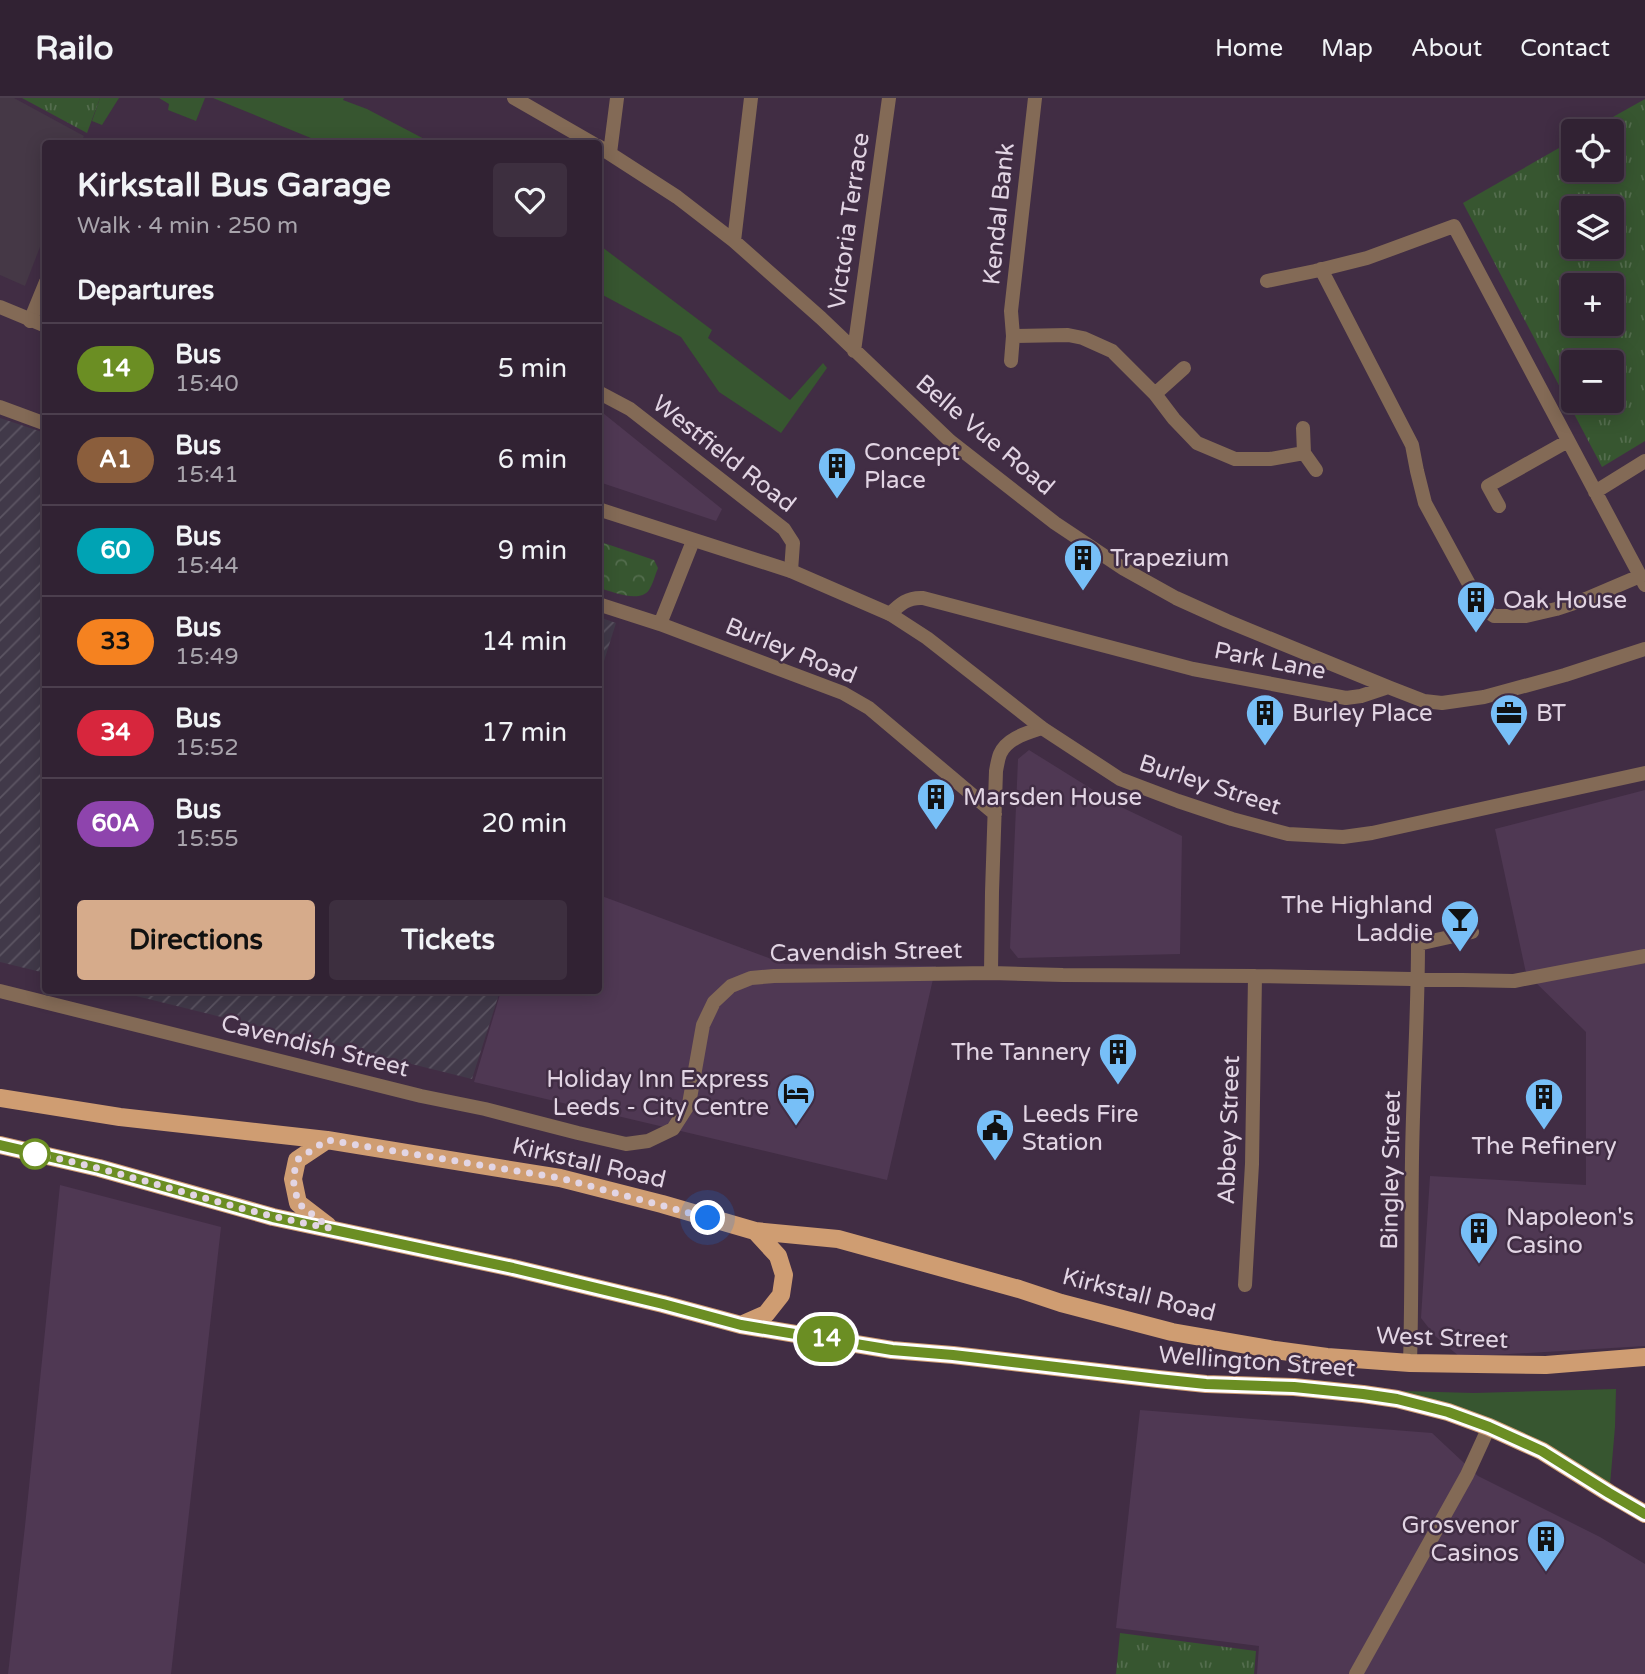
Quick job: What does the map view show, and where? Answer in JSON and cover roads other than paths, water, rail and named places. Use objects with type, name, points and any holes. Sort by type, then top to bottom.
[{"type":"main road","name":"Kirkstall Road","points":[[0,1098],[120,1117],[327,1140],[560,1178],[755,1231],[838,1239],[1172,1332],[1238,1344]]},
{"type":"main road","points":[[327,1140],[297,1160],[293,1179],[298,1203],[330,1228]]},
{"type":"main road","points":[[0,1145],[99,1168],[273,1217],[513,1268],[741,1325],[766,1314],[781,1295],[784,1275],[778,1256],[755,1231]]},
{"type":"main road","name":"Wellington Street","points":[[741,1325],[892,1350],[1206,1384],[1294,1387],[1397,1399],[1448,1412],[1542,1451],[1645,1514]]},
{"type":"main road","name":"West Street","points":[[1238,1344],[1327,1357],[1410,1363],[1546,1365],[1645,1357]]},
{"type":"street","points":[[514,98],[587,140]]},
{"type":"street","points":[[604,150],[617,98]]},
{"type":"street","points":[[734,241],[751,98]]},
{"type":"street","name":"Victoria Terrace","points":[[855,351],[889,98]]},
{"type":"street","name":"Kendal Bank","points":[[1011,361],[1011,311],[1035,98]]},
{"type":"street","name":"Belle Vue Road","points":[[604,150],[677,197],[734,241],[821,318],[950,441],[1055,523],[1124,569],[1176,598],[1388,687]]},
{"type":"street","points":[[1267,281],[1367,258],[1454,226],[1642,580],[1556,609],[1526,616],[1494,616],[1482,608],[1425,503],[1412,445],[1321,270]]},
{"type":"street","points":[[30,321],[42,292]]},
{"type":"street","points":[[0,307],[42,325]]},
{"type":"street","points":[[1013,336],[1068,335],[1098,343],[1112,351],[1155,394],[1197,443],[1235,459],[1270,459],[1304,453]]},
{"type":"street","points":[[1155,394],[1184,368]]},
{"type":"street","name":"Westfield Road","points":[[602,394],[630,409],[784,529],[793,543],[791,571]]},
{"type":"street","points":[[0,407],[42,423]]},
{"type":"street","points":[[1303,428],[1304,453],[1316,470]]},
{"type":"street","points":[[1499,506],[1488,486],[1568,441]]},
{"type":"street","points":[[1595,492],[1645,461]]},
{"type":"street","points":[[602,510],[791,571],[890,614]]},
{"type":"street","points":[[660,624],[693,541]]},
{"type":"street","name":"Park Lane","points":[[890,614],[902,602],[914,597],[923,598],[1206,672],[1346,698],[1388,687]]},
{"type":"street","name":"Burley Road","points":[[602,605],[660,624],[842,693],[869,708],[995,814]]},
{"type":"street","name":"Burley Street","points":[[890,614],[927,638],[1042,727],[1120,779],[1232,820],[1288,834],[1343,837],[1373,833],[1645,773]]},
{"type":"street","points":[[1388,687],[1424,701],[1442,703],[1484,698],[1645,649]]},
{"type":"street","points":[[991,973],[996,771],[1000,754],[1008,743],[1042,727]]},
{"type":"street","name":"Bingley Street","points":[[1410,1363],[1418,944],[1472,932]]},
{"type":"street","name":"Cavendish Street","points":[[0,991],[626,1144],[648,1141],[673,1129],[689,1104],[703,1025],[714,1002],[731,986],[751,978],[991,973],[1514,981],[1645,956]]},
{"type":"street","name":"Abbey Street","points":[[1245,1285],[1252,1164],[1255,976]]},
{"type":"street","points":[[1356,1674],[1466,1475],[1489,1427]]},
{"type":"place","name":"Concept Place","points":[[837,500]]},
{"type":"place","name":"Trapezium","points":[[1083,592]]},
{"type":"place","name":"Oak House","points":[[1476,634]]},
{"type":"place","name":"Burley Place","points":[[1265,747]]},
{"type":"place","name":"BT","points":[[1509,747]]},
{"type":"place","name":"Marsden House","points":[[936,831]]},
{"type":"place","name":"The Highland Laddie","points":[[1460,953]]},
{"type":"place","name":"The Tannery","points":[[1118,1086]]},
{"type":"place","name":"Holiday Inn Express Leeds - City Centre","points":[[796,1127]]},
{"type":"place","name":"The Refinery","points":[[1544,1131]]},
{"type":"place","name":"Leeds Fire Station","points":[[995,1162]]},
{"type":"place","name":"Napoleon's Casino","points":[[1479,1265]]},
{"type":"place","name":"Grosvenor Casinos","points":[[1546,1573]]}]
